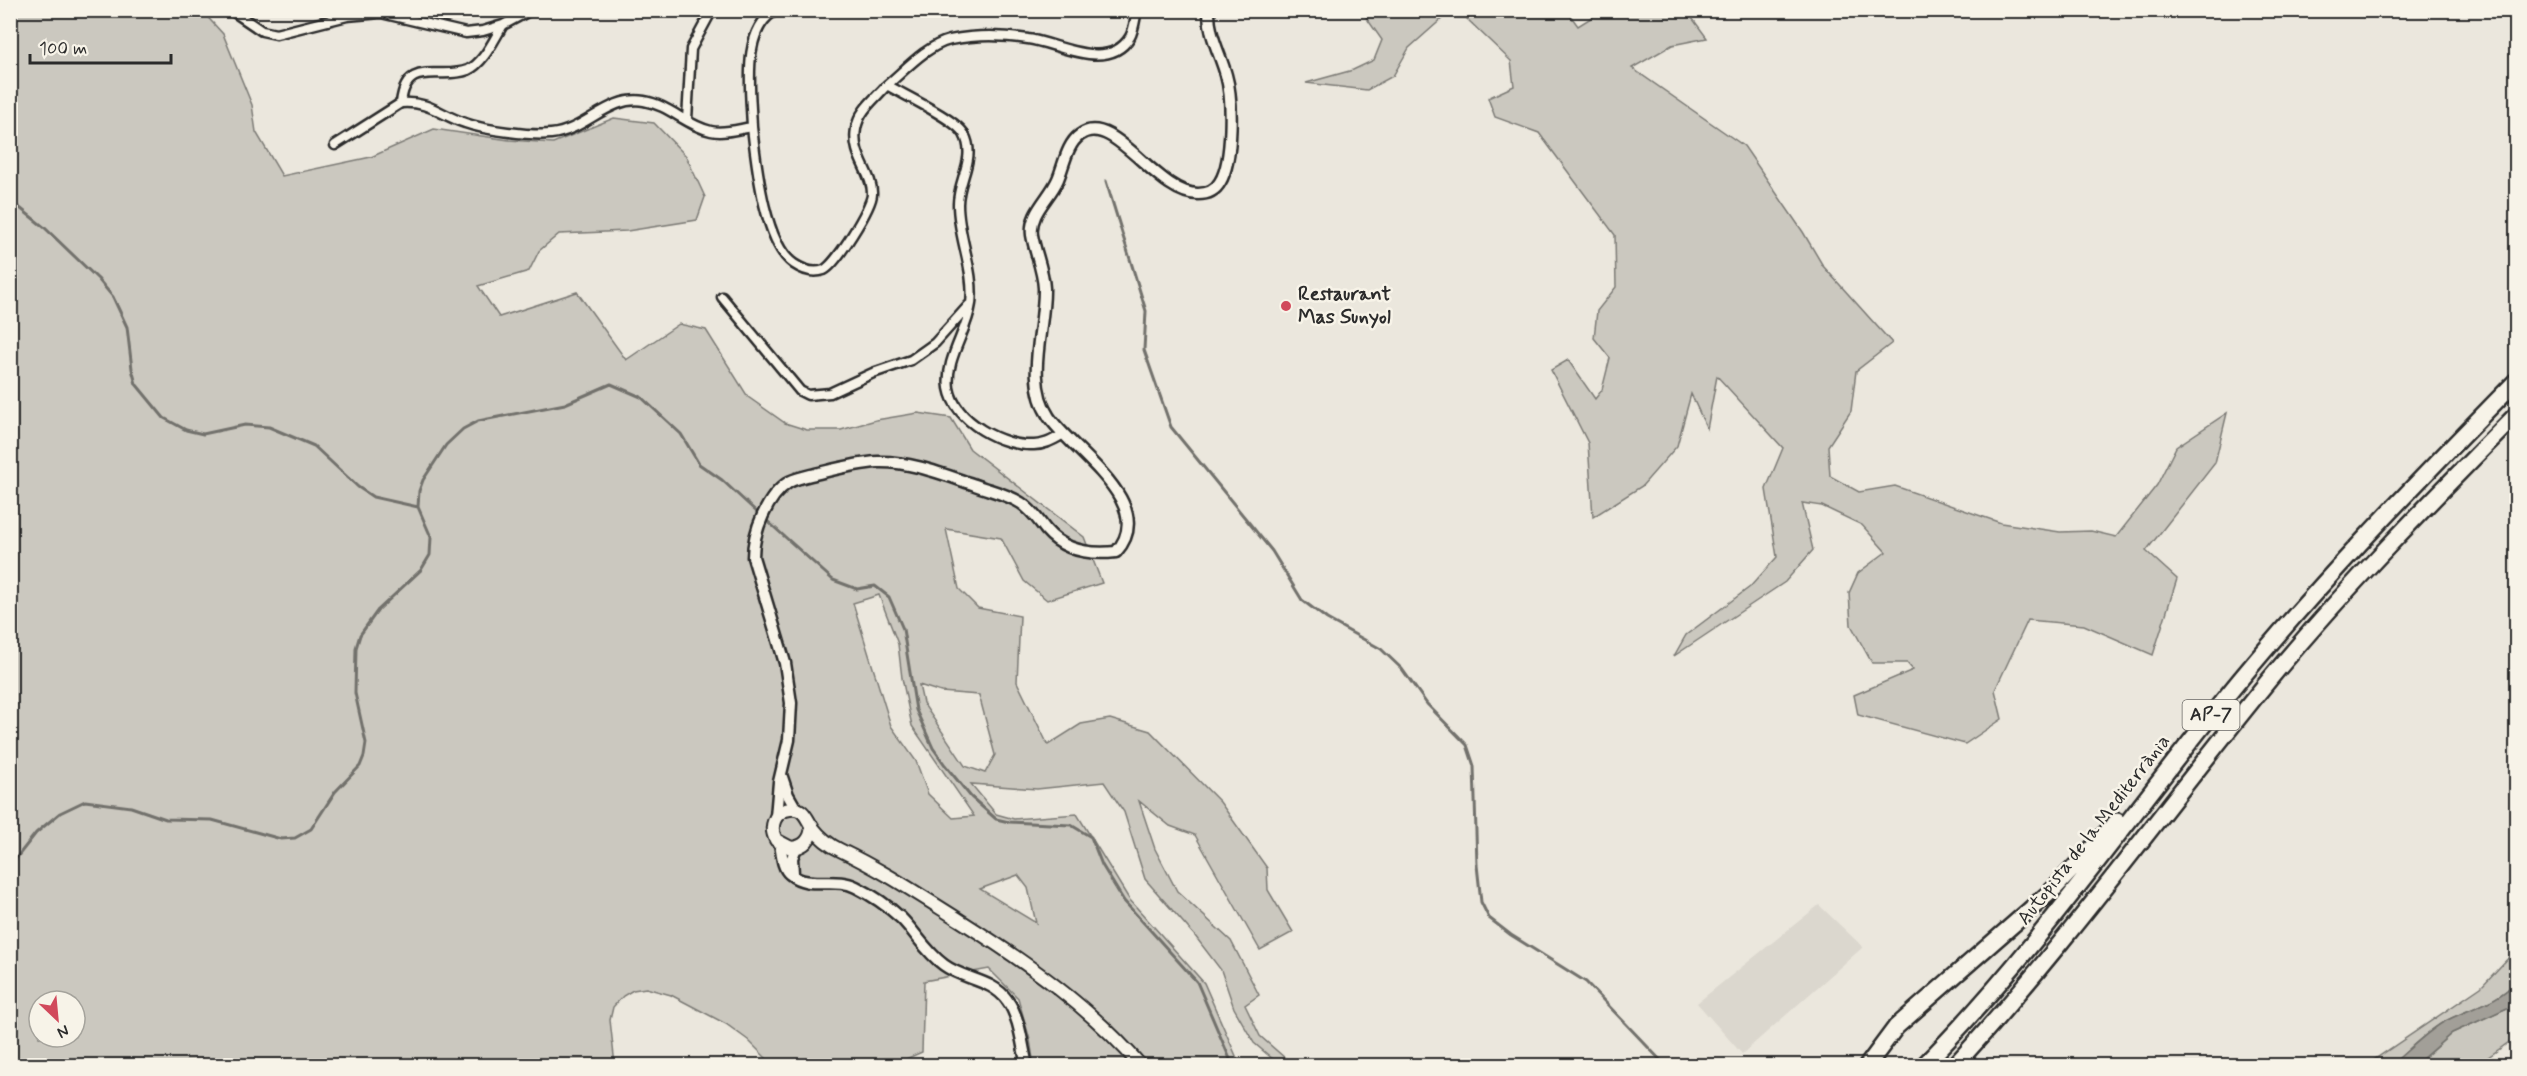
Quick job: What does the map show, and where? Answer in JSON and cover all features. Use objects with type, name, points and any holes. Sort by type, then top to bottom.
[{"type":"highway","name":"Autopista de la Mediterrània","points":[[1923,1065],[1967,1019],[2031,945],[2264,650],[2355,546],[2517,381]]},
{"type":"highway","name":"AP-7","points":[[1954,1065],[2045,963],[2300,643],[2396,537],[2517,415]]},
{"type":"highway","points":[[1867,1065],[1881,1044],[1913,1011],[2056,887],[2190,741]]},
{"type":"highway","points":[[1967,1065],[2004,1021],[2045,963]]},
{"type":"main road","points":[[834,848],[780,844],[773,834],[776,817],[785,810],[796,809],[807,815],[812,826],[834,848],[886,873],[1034,969],[1096,1017],[1141,1065]]},
{"type":"main road","points":[[800,846],[810,836],[812,826]]},
{"type":"street","points":[[231,10],[262,31],[276,34],[347,16],[381,13],[466,33],[503,25],[531,10]]},
{"type":"street","points":[[687,120],[691,49],[712,10]]},
{"type":"street","points":[[777,10],[758,26],[752,45],[752,127],[764,209],[774,234],[791,262],[812,272],[823,270],[833,264],[846,245],[872,196],[859,159],[855,132],[859,116],[887,86],[939,44],[987,37],[1029,39],[1091,54],[1105,54],[1125,44],[1131,35],[1137,10]]},
{"type":"street","points":[[776,817],[791,725],[789,679],[753,557],[753,545],[758,528],[773,498],[790,482],[861,464],[880,462],[905,465],[1003,494],[1022,504],[1034,514],[1060,544],[1097,554],[1116,552],[1127,537],[1126,513],[1116,490],[1048,416],[1040,397],[1037,376],[1044,287],[1040,260],[1031,228],[1034,217],[1057,181],[1073,142],[1087,131],[1096,129],[1112,135],[1168,184],[1187,194],[1206,194],[1220,183],[1230,155],[1228,87],[1208,26],[1209,10]]},
{"type":"street","points":[[401,103],[402,92],[408,80],[425,72],[468,70],[479,62],[503,25]]},
{"type":"street","points":[[887,86],[958,125],[970,148],[969,160],[959,190],[958,206],[970,275],[971,304],[949,375],[952,398],[977,427],[1011,442],[1046,444],[1064,434]]},
{"type":"street","points":[[335,145],[401,103],[427,104],[466,124],[504,131],[552,134],[573,127],[627,101],[645,101],[711,131],[722,132],[752,127]]},
{"type":"street","points":[[722,297],[800,391],[808,395],[830,393],[873,373],[911,360],[935,343],[971,304]]},
{"type":"street","points":[[782,774],[786,789],[796,809]]},
{"type":"street","points":[[780,844],[784,866],[794,877],[805,882],[838,882],[855,886],[902,919],[934,957],[946,967],[995,987],[1009,1003],[1015,1015],[1027,1065]]},
{"type":"street","points":[[794,877],[791,864],[800,846]]},
{"type":"shaded area","points":[[10,11],[202,11],[223,34],[252,105],[256,132],[282,176],[371,157],[434,129],[509,140],[553,143],[614,118],[654,123],[686,156],[705,197],[697,220],[627,231],[559,234],[539,251],[529,271],[478,286],[499,317],[577,292],[626,360],[679,324],[706,330],[748,397],[785,423],[807,430],[841,430],[876,420],[918,413],[951,418],[970,449],[1084,537],[1102,583],[1047,600],[1024,581],[1001,538],[946,529],[959,589],[978,608],[1020,616],[1017,682],[1048,745],[1081,724],[1110,719],[1150,731],[1220,802],[1267,868],[1268,890],[1293,932],[1260,950],[1195,835],[1170,826],[1139,801],[1155,849],[1177,891],[1231,941],[1259,995],[1245,1005],[1260,1036],[1293,1065],[1280,1065],[1254,1043],[1234,1008],[1221,970],[1195,936],[1145,879],[1124,812],[1104,782],[1037,789],[971,784],[996,814],[1014,819],[1077,814],[1129,899],[1204,983],[1240,1065],[1034,1065],[1030,1040],[1018,998],[989,969],[924,981],[922,1052],[899,1062],[898,1065],[773,1065],[748,1040],[726,1024],[671,995],[646,988],[633,990],[623,996],[613,1007],[610,1020],[615,1065],[11,1065]],"holes":[[[879,595],[898,644],[912,726],[974,816],[953,818],[928,794],[916,761],[891,726],[853,603]],[[919,685],[941,692],[979,695],[995,755],[985,773],[965,766],[923,703]],[[1018,875],[1028,888],[1036,923],[980,889]]]},
{"type":"shaded area","points":[[1326,11],[1567,11],[1578,26],[1602,11],[1687,11],[1707,38],[1672,45],[1632,68],[1744,146],[1803,232],[1823,266],[1892,343],[1856,371],[1851,411],[1828,446],[1830,476],[1859,492],[1895,486],[2001,523],[2060,532],[2091,531],[2116,537],[2157,485],[2176,447],[2227,413],[2215,463],[2146,551],[2177,579],[2153,655],[2084,625],[2028,620],[1995,690],[2002,719],[1965,744],[1858,715],[1854,695],[1913,670],[1907,663],[1872,663],[1851,625],[1849,593],[1858,573],[1886,552],[1862,525],[1822,506],[1802,503],[1813,550],[1785,582],[1674,656],[1686,635],[1750,587],[1777,557],[1766,489],[1783,448],[1717,376],[1707,429],[1691,394],[1677,446],[1642,486],[1593,517],[1588,443],[1551,370],[1568,360],[1595,399],[1602,390],[1610,358],[1594,338],[1597,311],[1616,287],[1615,235],[1539,133],[1495,117],[1488,98],[1514,86],[1511,61],[1466,18],[1444,17],[1409,48],[1393,76],[1367,90],[1306,83],[1353,70],[1374,60],[1382,40],[1363,13]]},
{"type":"shaded area","points":[[1819,905],[1863,947],[1742,1054],[1697,1003]]},
{"type":"shaded area","points":[[2516,950],[2516,981],[2509,989],[2442,1023],[2391,1065],[2365,1066],[2481,987]]},
{"type":"shaded area","points":[[2516,981],[2516,1004],[2452,1033],[2415,1065],[2391,1065],[2442,1023],[2501,995]]},
{"type":"shaded area","points":[[2516,1004],[2516,1037],[2477,1065],[2415,1066],[2452,1033]]},
{"type":"waterway","points":[[1106,181],[1146,311],[1144,350],[1171,427],[1272,551],[1302,600],[1327,619],[1381,649],[1402,669],[1427,704],[1467,745],[1474,766],[1477,865],[1481,902],[1489,918],[1511,935],[1586,982],[1666,1066]]},
{"type":"waterway","points":[[10,200],[45,228],[98,279],[113,297],[127,327],[136,384],[164,418],[186,430],[203,434],[245,425],[269,427],[314,446],[358,487],[373,497],[418,507],[419,491],[423,480],[446,445],[463,429],[478,421],[565,404],[611,384],[641,397],[681,434],[699,464],[722,480],[760,515]]},
{"type":"waterway","points":[[10,866],[36,833],[60,813],[85,801],[131,807],[166,819],[212,820],[281,839],[295,838],[311,829],[335,792],[360,766],[364,756],[366,743],[355,693],[356,648],[360,635],[378,610],[421,570],[430,555],[431,537],[418,507]]},
{"type":"waterway","points":[[765,519],[833,580],[857,589],[875,586],[889,597],[903,629],[916,710],[933,748],[945,765],[971,797],[996,819],[1009,822],[1071,825],[1091,837],[1102,865],[1124,901],[1197,982],[1233,1066]]},
{"type":"place","name":"Restaurant Mas Sunyol","points":[[1286,306]]}]
